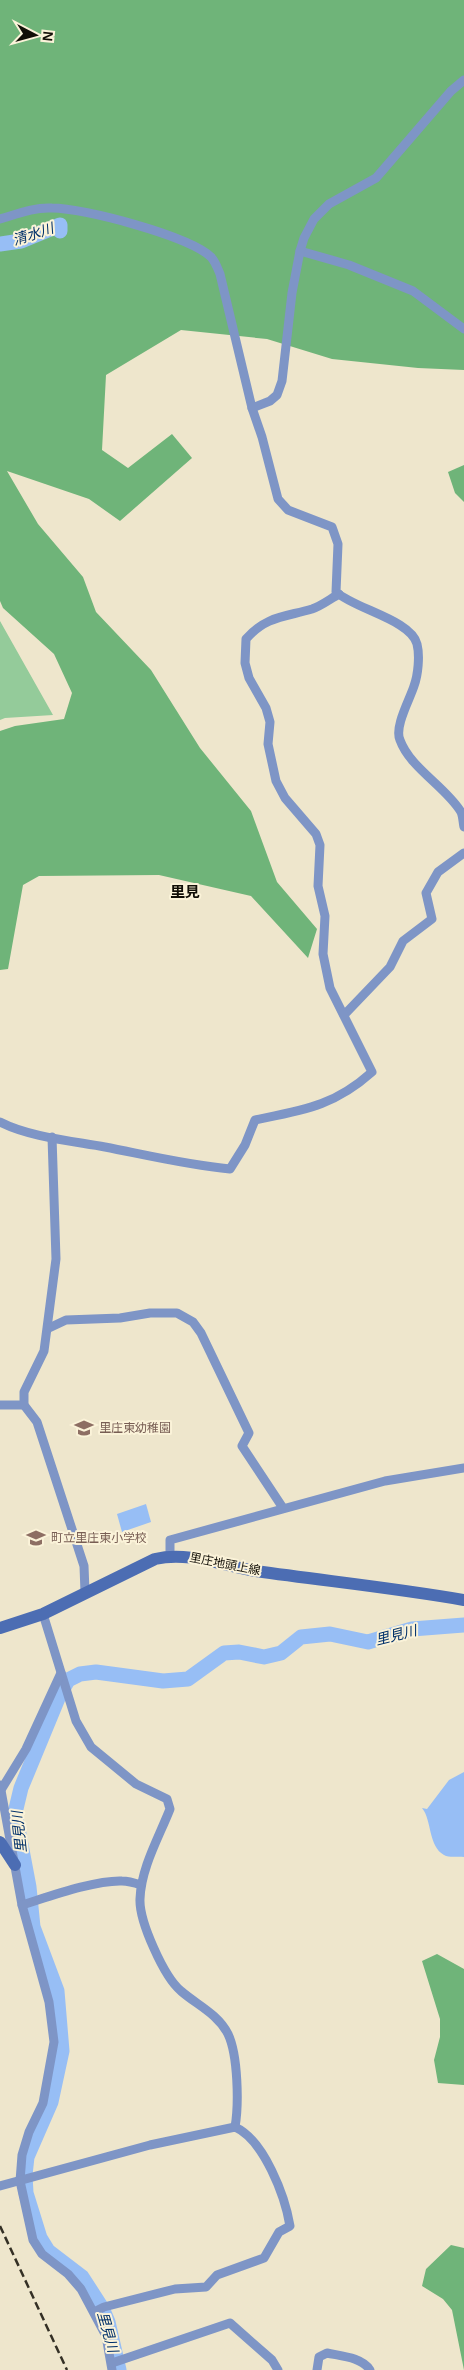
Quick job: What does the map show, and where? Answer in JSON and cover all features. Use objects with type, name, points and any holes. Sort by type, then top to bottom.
[{"type":"main road","name":"里庄地頭上線","points":[[0,1628],[43,1614],[155,1559],[170,1556],[183,1556],[254,1571],[464,1600]]},
{"type":"main road","points":[[0,1842],[15,1865]]},
{"type":"street","points":[[252,408],[270,402],[277,395],[282,381],[292,293],[300,251],[304,238],[314,219],[330,204],[376,178],[451,91],[464,80]]},
{"type":"street","points":[[0,219],[38,208],[87,211],[149,229],[197,248],[212,258],[220,274],[252,408],[262,437],[278,499],[288,510],[304,518],[332,526],[338,544],[336,592],[347,600],[404,627],[417,643],[418,655],[415,684],[401,721],[398,738],[405,751],[461,813],[464,827]]},
{"type":"street","points":[[300,251],[357,268],[413,291],[464,330]]},
{"type":"street","points":[[0,1122],[16,1129],[52,1137],[167,1160],[230,1169],[245,1145],[256,1120],[320,1106],[340,1096],[372,1072],[330,988],[323,954],[324,916],[318,886],[320,845],[316,834],[285,798],[276,781],[268,744],[270,722],[266,708],[249,678],[245,662],[246,639],[256,627],[272,619],[314,608],[339,594]]},
{"type":"street","points":[[344,1015],[390,967],[403,942],[432,919],[426,892],[438,872],[464,853]]},
{"type":"street","points":[[52,1137],[56,1259],[49,1328],[44,1352],[24,1392],[24,1405],[37,1422],[84,1566],[85,1592]]},
{"type":"street","points":[[49,1328],[66,1320],[120,1318],[150,1313],[177,1313],[193,1322],[201,1333],[250,1433],[242,1446],[283,1508]]},
{"type":"street","points":[[0,1405],[24,1405]]},
{"type":"street","points":[[170,1556],[170,1540],[384,1481],[464,1468]]},
{"type":"street","points":[[43,1614],[76,1721],[91,1747],[136,1784],[167,1799],[170,1809],[141,1885],[139,1901],[142,1914],[167,1972],[178,1989],[218,2019],[228,2034],[234,2052],[237,2115],[235,2127]]},
{"type":"street","points":[[61,1675],[26,1749],[1,1787],[22,1905],[49,2002],[54,2042],[43,2102],[29,2132],[22,2155],[20,2181],[33,2240],[42,2254],[68,2274],[81,2289],[106,2336],[112,2367],[230,2322],[272,2360],[278,2370]]},
{"type":"street","points":[[22,1905],[67,1891],[108,1882],[122,1881],[141,1885]]},
{"type":"street","points":[[0,2186],[150,2145],[235,2127],[244,2131],[266,2160],[287,2205],[290,2226],[279,2232],[264,2258],[217,2275],[206,2287],[175,2289],[104,2307],[94,2312]]},
{"type":"street","points":[[317,2370],[319,2357],[327,2353],[354,2358],[370,2370]]},
{"type":"green space","points":[[0,0],[464,0],[464,370],[418,368],[332,359],[267,339],[181,330],[106,375],[102,450],[128,468],[172,434],[192,458],[120,521],[89,499],[7,471],[38,524],[83,577],[96,612],[151,670],[200,748],[251,811],[277,882],[317,929],[308,958],[251,896],[159,875],[39,876],[23,885],[8,969],[0,970],[0,731],[15,726],[64,719],[72,693],[54,654],[3,608],[0,601]]},
{"type":"green space","points":[[464,465],[464,502],[455,493],[448,472]]},
{"type":"green space","points":[[0,621],[53,715],[5,718],[0,720]]},
{"type":"green space","points":[[437,1954],[464,1969],[464,2085],[438,2083],[434,2060],[440,2037],[440,2019],[422,1961]]},
{"type":"green space","points":[[451,2245],[464,2248],[464,2370],[452,2310],[443,2299],[422,2286],[426,2269]]},
{"type":"water","points":[[146,1504],[151,1522],[122,1532],[117,1514]]},
{"type":"water","points":[[464,1772],[464,1857],[448,1856],[444,1855],[435,1846],[422,1808],[427,1809],[449,1780]]},
{"type":"waterway","name":"清水川","points":[[0,244],[21,241],[60,225],[60,231]]},
{"type":"waterway","name":"里見川","points":[[119,2370],[108,2322],[102,2308],[82,2277],[48,2251],[40,2238],[26,2193],[27,2157],[51,2102],[62,2051],[57,1991],[33,1927],[29,1887],[15,1813],[21,1788],[59,1696],[68,1680],[80,1674],[96,1672],[163,1681],[188,1679],[224,1653],[239,1652],[264,1657],[281,1653],[301,1637],[330,1634],[368,1642],[412,1629],[464,1625]]},
{"type":"railway","points":[[0,2226],[67,2370]]},
{"type":"place","name":"里庄東幼稚園","points":[[84,1428]]},
{"type":"place","name":"町立里庄東小学校","points":[[36,1538]]},
{"type":"district","name":"里見","points":[[185,891]]}]
